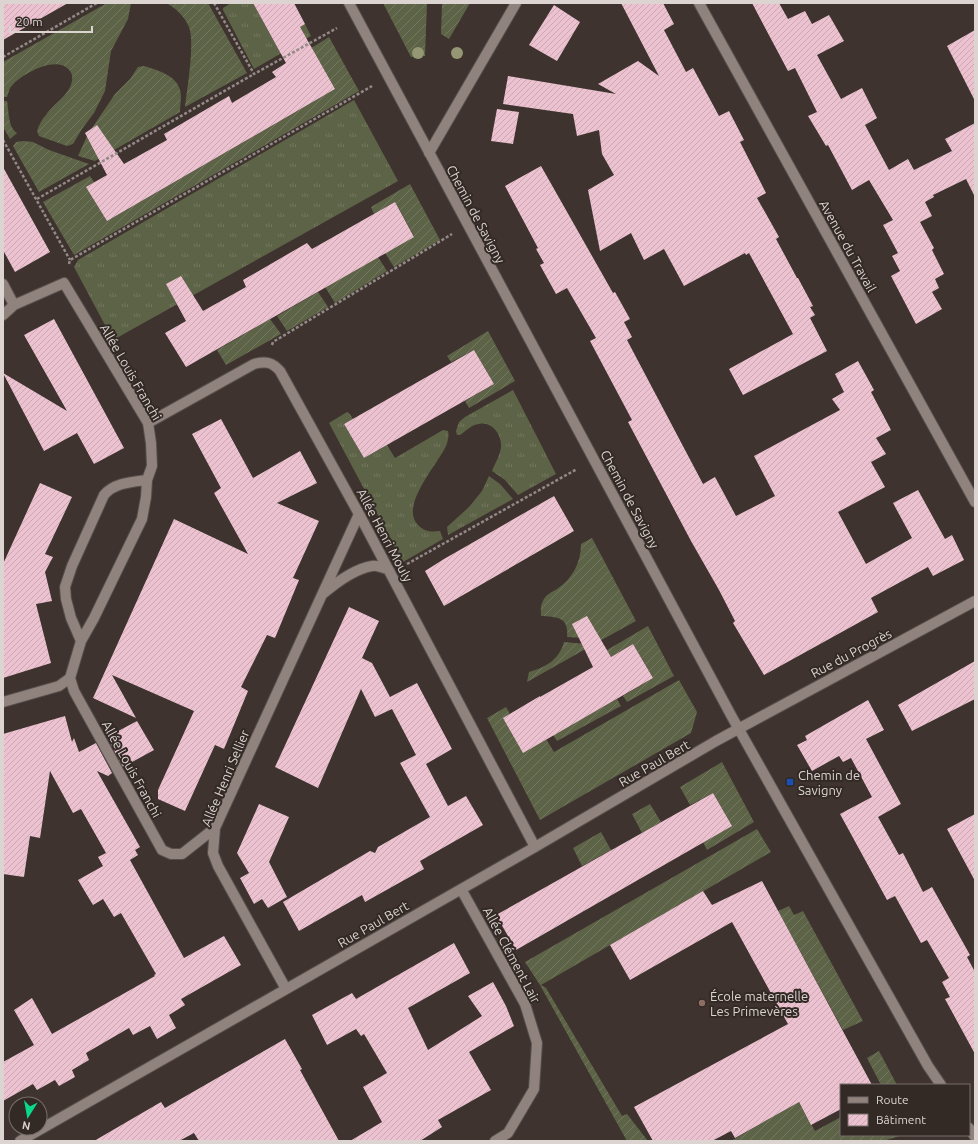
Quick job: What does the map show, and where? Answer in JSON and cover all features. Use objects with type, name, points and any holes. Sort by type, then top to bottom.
[{"type":"street","name":"Chemin de Savigny","points":[[349,3],[739,729],[928,1066],[940,1084]]},
{"type":"street","points":[[430,154],[516,3]]},
{"type":"street","name":"Avenue du Travail","points":[[699,3],[975,502]]},
{"type":"street","points":[[3,315],[14,305],[64,282]]},
{"type":"street","name":"Allée Louis Franchi","points":[[64,282],[148,424],[152,443],[152,466],[147,480],[142,519],[94,618],[81,641],[70,678],[74,691],[162,850],[171,854],[182,854],[215,828]]},
{"type":"street","points":[[3,284],[14,305]]},
{"type":"street","points":[[148,424],[254,364],[264,361]]},
{"type":"street","name":"Allée Henri Mouly","points":[[264,361],[274,364],[280,371],[359,514],[535,847]]},
{"type":"street","points":[[81,641],[71,618],[65,587],[72,566],[104,496],[109,490],[131,482],[147,480]]},
{"type":"street","name":"Allée Henri Sellier","points":[[286,989],[218,866],[213,853],[215,828],[359,514]]},
{"type":"street","name":"Allée Henri Sellier","points":[[321,596],[336,582],[354,572],[373,566],[389,571]]},
{"type":"street","name":"Rue du Progrès","points":[[739,729],[975,601]]},
{"type":"street","points":[[3,702],[59,686],[70,678]]},
{"type":"street","name":"Rue Paul Bert","points":[[20,1141],[739,729]]},
{"type":"street","name":"Allée Clément Lair","points":[[461,889],[525,1004],[537,1043],[534,1089],[508,1133],[496,1141]]},
{"type":"path","points":[[3,57],[97,3]]},
{"type":"path","points":[[214,3],[254,74]]},
{"type":"path","points":[[37,199],[337,28]]},
{"type":"path","points":[[70,260],[388,77]]},
{"type":"path","points":[[3,140],[70,260],[64,282]]},
{"type":"path","points":[[264,361],[274,342],[468,225]]},
{"type":"path","points":[[389,571],[594,460]]},
{"type":"green space","points":[[107,3],[131,3],[128,19],[111,51],[105,91],[94,113],[73,144],[67,146],[39,136],[37,131],[42,120],[68,91],[72,81],[70,70],[61,65],[54,64],[37,69],[14,83],[10,88],[7,97],[3,97],[3,62]]},
{"type":"green space","points":[[166,3],[208,3],[247,73],[185,107],[190,66],[191,34],[185,19],[177,10]]},
{"type":"green space","points":[[231,3],[253,3],[274,41],[305,24],[311,36],[254,69],[223,10],[223,8]]},
{"type":"green space","points":[[383,3],[427,3],[425,56],[411,57]]},
{"type":"green space","points":[[442,3],[470,3],[449,39],[441,34]]},
{"type":"green space","points":[[329,37],[359,91],[74,255],[43,202],[90,176],[94,182],[107,221],[335,89],[289,62]]},
{"type":"green space","points":[[144,66],[155,69],[175,80],[181,92],[180,112],[95,161],[78,156],[88,134],[115,94],[130,79],[138,67]]},
{"type":"green space","points":[[354,100],[398,181],[113,340],[74,267],[78,260]]},
{"type":"green space","points":[[3,101],[7,101],[10,123],[17,133],[10,139],[3,127]]},
{"type":"green space","points":[[16,142],[33,142],[49,150],[89,164],[39,192],[13,146]]},
{"type":"green space","points":[[410,184],[440,240],[394,267],[385,253],[414,236],[395,202],[374,214],[371,207]]},
{"type":"green space","points":[[378,257],[387,271],[335,303],[325,287]]},
{"type":"green space","points":[[318,292],[328,307],[287,331],[277,316]]},
{"type":"green space","points":[[270,319],[281,334],[226,365],[217,350]]},
{"type":"green space","points":[[488,331],[515,381],[469,408],[465,401],[494,384],[474,350],[451,362],[447,356]]},
{"type":"green space","points":[[513,390],[556,474],[518,495],[505,480],[492,471],[499,456],[501,447],[500,438],[495,430],[488,425],[479,424],[469,428],[460,435],[457,435],[456,431],[459,422],[465,417]]},
{"type":"green space","points":[[347,412],[353,419],[344,424],[364,458],[387,445],[395,458],[443,430],[448,431],[446,446],[416,496],[413,507],[413,517],[418,525],[428,531],[440,531],[443,539],[403,562],[329,423]]},
{"type":"green space","points":[[489,476],[500,484],[513,499],[448,535],[447,527],[469,507],[482,491]]},
{"type":"green space","points":[[592,538],[636,621],[596,643],[582,638],[567,637],[566,625],[561,619],[541,616],[541,607],[545,597],[562,585],[575,570],[581,551],[581,544]]},
{"type":"green space","points":[[648,626],[674,676],[627,702],[623,696],[653,678],[633,644],[611,657],[607,650]]},
{"type":"green space","points":[[564,642],[586,644],[591,646],[527,682],[529,672],[541,668],[551,662],[559,654]]},
{"type":"green space","points":[[679,680],[697,712],[691,733],[540,820],[487,718],[506,707],[510,714],[546,739],[554,752]]},
{"type":"green space","points":[[617,699],[621,706],[557,741],[553,735]]},
{"type":"green space","points":[[722,762],[754,822],[707,850],[703,842],[731,825],[713,793],[690,805],[680,787]]},
{"type":"green space","points":[[650,804],[661,822],[642,833],[632,814]]},
{"type":"green space","points":[[757,829],[771,852],[541,985],[546,988],[622,1116],[627,1114],[648,1141],[627,1141],[540,985],[525,962]]},
{"type":"green space","points":[[601,832],[611,850],[582,866],[573,848]]},
{"type":"green space","points":[[789,906],[794,915],[803,911],[863,1021],[843,1030],[778,911]]},
{"type":"green space","points":[[879,1051],[896,1084],[880,1084],[867,1058]]},
{"type":"green space","points":[[793,1092],[815,1131],[840,1118],[840,1136],[900,1136],[883,1141],[731,1141],[787,1108]]},
{"type":"building","points":[[3,3],[68,3],[3,40]]},
{"type":"building","points":[[253,3],[294,3],[305,24],[300,27],[335,89],[107,221],[86,187],[107,175],[85,133],[97,125],[124,164],[167,140],[164,134],[229,96],[232,103],[276,77],[272,72],[286,63]]},
{"type":"building","points":[[621,3],[663,3],[674,24],[664,30],[686,72],[693,68],[719,116],[729,111],[744,140],[740,142],[766,193],[757,198],[779,237],[776,239],[813,306],[810,307],[815,315],[810,318],[827,351],[743,395],[729,369],[793,334],[749,253],[746,255],[745,253],[684,286],[664,249],[644,260],[631,233],[600,251],[588,190],[614,175],[602,154],[599,130],[577,136],[573,114],[503,104],[508,76],[616,94],[598,84],[638,61],[659,76]]},
{"type":"building","points":[[752,3],[779,3],[788,19],[805,11],[812,24],[829,15],[844,41],[817,55],[841,99],[862,88],[877,118],[865,125],[889,170],[908,159],[914,170],[952,151],[945,139],[975,123],[975,197],[966,179],[933,195],[934,197],[925,202],[932,216],[920,222],[934,248],[932,250],[944,274],[935,279],[939,288],[932,292],[942,309],[916,324],[891,276],[900,271],[892,256],[898,253],[883,225],[893,220],[869,180],[852,190],[828,145],[826,146],[808,116],[817,112],[795,68],[788,71]]},
{"type":"building","points":[[554,5],[580,22],[557,61],[529,45]]},
{"type":"building","points":[[975,30],[975,101],[947,46]]},
{"type":"building","points":[[497,109],[519,112],[513,144],[491,141]]},
{"type":"building","points":[[541,166],[613,293],[615,292],[630,319],[624,322],[632,337],[627,340],[703,484],[715,477],[736,516],[775,496],[754,456],[840,410],[832,399],[844,392],[835,374],[858,361],[874,390],[871,392],[891,430],[876,438],[886,454],[871,462],[885,487],[838,512],[866,564],[912,538],[893,503],[918,490],[945,539],[952,535],[964,560],[933,576],[928,567],[871,598],[878,612],[764,675],[733,623],[735,621],[719,590],[691,541],[628,422],[632,420],[590,341],[596,338],[567,288],[556,294],[540,265],[544,263],[536,249],[538,248],[505,186]]},
{"type":"building","points":[[3,167],[50,252],[15,272],[3,250]]},
{"type":"building","points":[[395,202],[414,237],[186,367],[165,333],[186,321],[166,284],[181,276],[203,311],[246,287],[243,280],[307,243],[312,249]]},
{"type":"building","points":[[54,319],[124,448],[94,464],[77,433],[44,451],[3,373],[67,411],[24,335]]},
{"type":"building","points":[[474,350],[494,384],[364,458],[344,424]]},
{"type":"building","points":[[221,419],[253,478],[300,451],[317,483],[277,503],[319,521],[293,578],[299,580],[275,638],[267,635],[241,687],[248,691],[224,749],[215,745],[185,811],[158,799],[158,790],[194,711],[112,675],[136,718],[93,698],[174,519],[248,554],[214,493],[221,488],[192,434]]},
{"type":"building","points":[[40,483],[72,497],[45,554],[53,557],[45,572],[52,601],[36,604],[51,663],[3,678],[3,564]]},
{"type":"building","points":[[554,496],[574,531],[444,606],[425,571]]},
{"type":"building","points":[[349,607],[379,621],[362,658],[372,663],[390,697],[417,683],[452,749],[426,764],[448,806],[466,796],[483,825],[420,861],[424,869],[365,902],[362,895],[299,931],[283,902],[370,851],[375,853],[378,847],[430,817],[400,763],[416,755],[392,709],[375,717],[361,689],[318,788],[275,767]]},
{"type":"building","points":[[587,616],[611,657],[633,644],[653,678],[523,753],[503,718],[593,667],[572,624]]},
{"type":"building","points":[[975,661],[975,699],[912,731],[898,705]]},
{"type":"building","points":[[868,700],[884,730],[866,739],[901,804],[878,817],[899,855],[903,853],[923,892],[932,887],[970,955],[967,957],[975,972],[975,1054],[945,999],[950,997],[942,982],[949,978],[927,940],[921,943],[895,896],[887,900],[840,814],[872,797],[851,758],[843,762],[839,756],[812,771],[797,745],[807,740],[805,736]]},
{"type":"building","points":[[65,716],[72,742],[74,738],[79,752],[96,743],[112,773],[108,776],[97,771],[140,847],[135,850],[138,855],[130,860],[184,958],[224,936],[241,965],[181,999],[185,1005],[169,1015],[176,1028],[157,1039],[150,1026],[133,1035],[129,1028],[86,1053],[89,1060],[72,1070],[75,1077],[59,1086],[55,1080],[37,1090],[33,1084],[12,1096],[8,1096],[8,1098],[3,1101],[3,1062],[34,1045],[14,1010],[32,998],[52,1034],[155,976],[154,975],[156,974],[121,913],[114,917],[103,899],[93,905],[78,880],[103,866],[98,857],[106,853],[81,809],[73,813],[50,771],[40,838],[30,836],[24,877],[3,874],[3,734]]},
{"type":"building","points":[[137,721],[154,750],[123,767],[107,737]]},
{"type":"building","points":[[713,793],[732,826],[516,950],[496,915]]},
{"type":"building","points":[[259,804],[289,817],[269,862],[287,897],[268,908],[262,899],[254,904],[240,878],[249,873],[237,853]]},
{"type":"building","points":[[975,814],[975,881],[947,829]]},
{"type":"building","points":[[762,881],[871,1084],[840,1084],[840,1110],[811,1125],[799,1102],[735,1138],[731,1131],[712,1141],[653,1141],[634,1107],[788,1024],[732,922],[630,980],[610,945],[703,891],[712,905]]},
{"type":"building","points":[[454,943],[470,973],[408,1008],[428,1050],[482,1016],[468,996],[493,982],[506,1006],[514,1026],[469,1052],[491,1090],[438,1120],[442,1127],[420,1141],[350,1141],[382,1122],[363,1087],[387,1073],[364,1034],[361,1036],[356,1029],[327,1045],[312,1015],[352,993],[356,999]]},
{"type":"building","points":[[285,1039],[302,1069],[300,1070],[339,1141],[199,1141],[194,1133],[179,1141],[94,1141],[161,1102],[165,1108]]},
{"type":"place","name":"Chemin de Savigny","points":[[790,782]]},
{"type":"place","name":"École maternelle Les Primevères","points":[[702,1003]]}]
